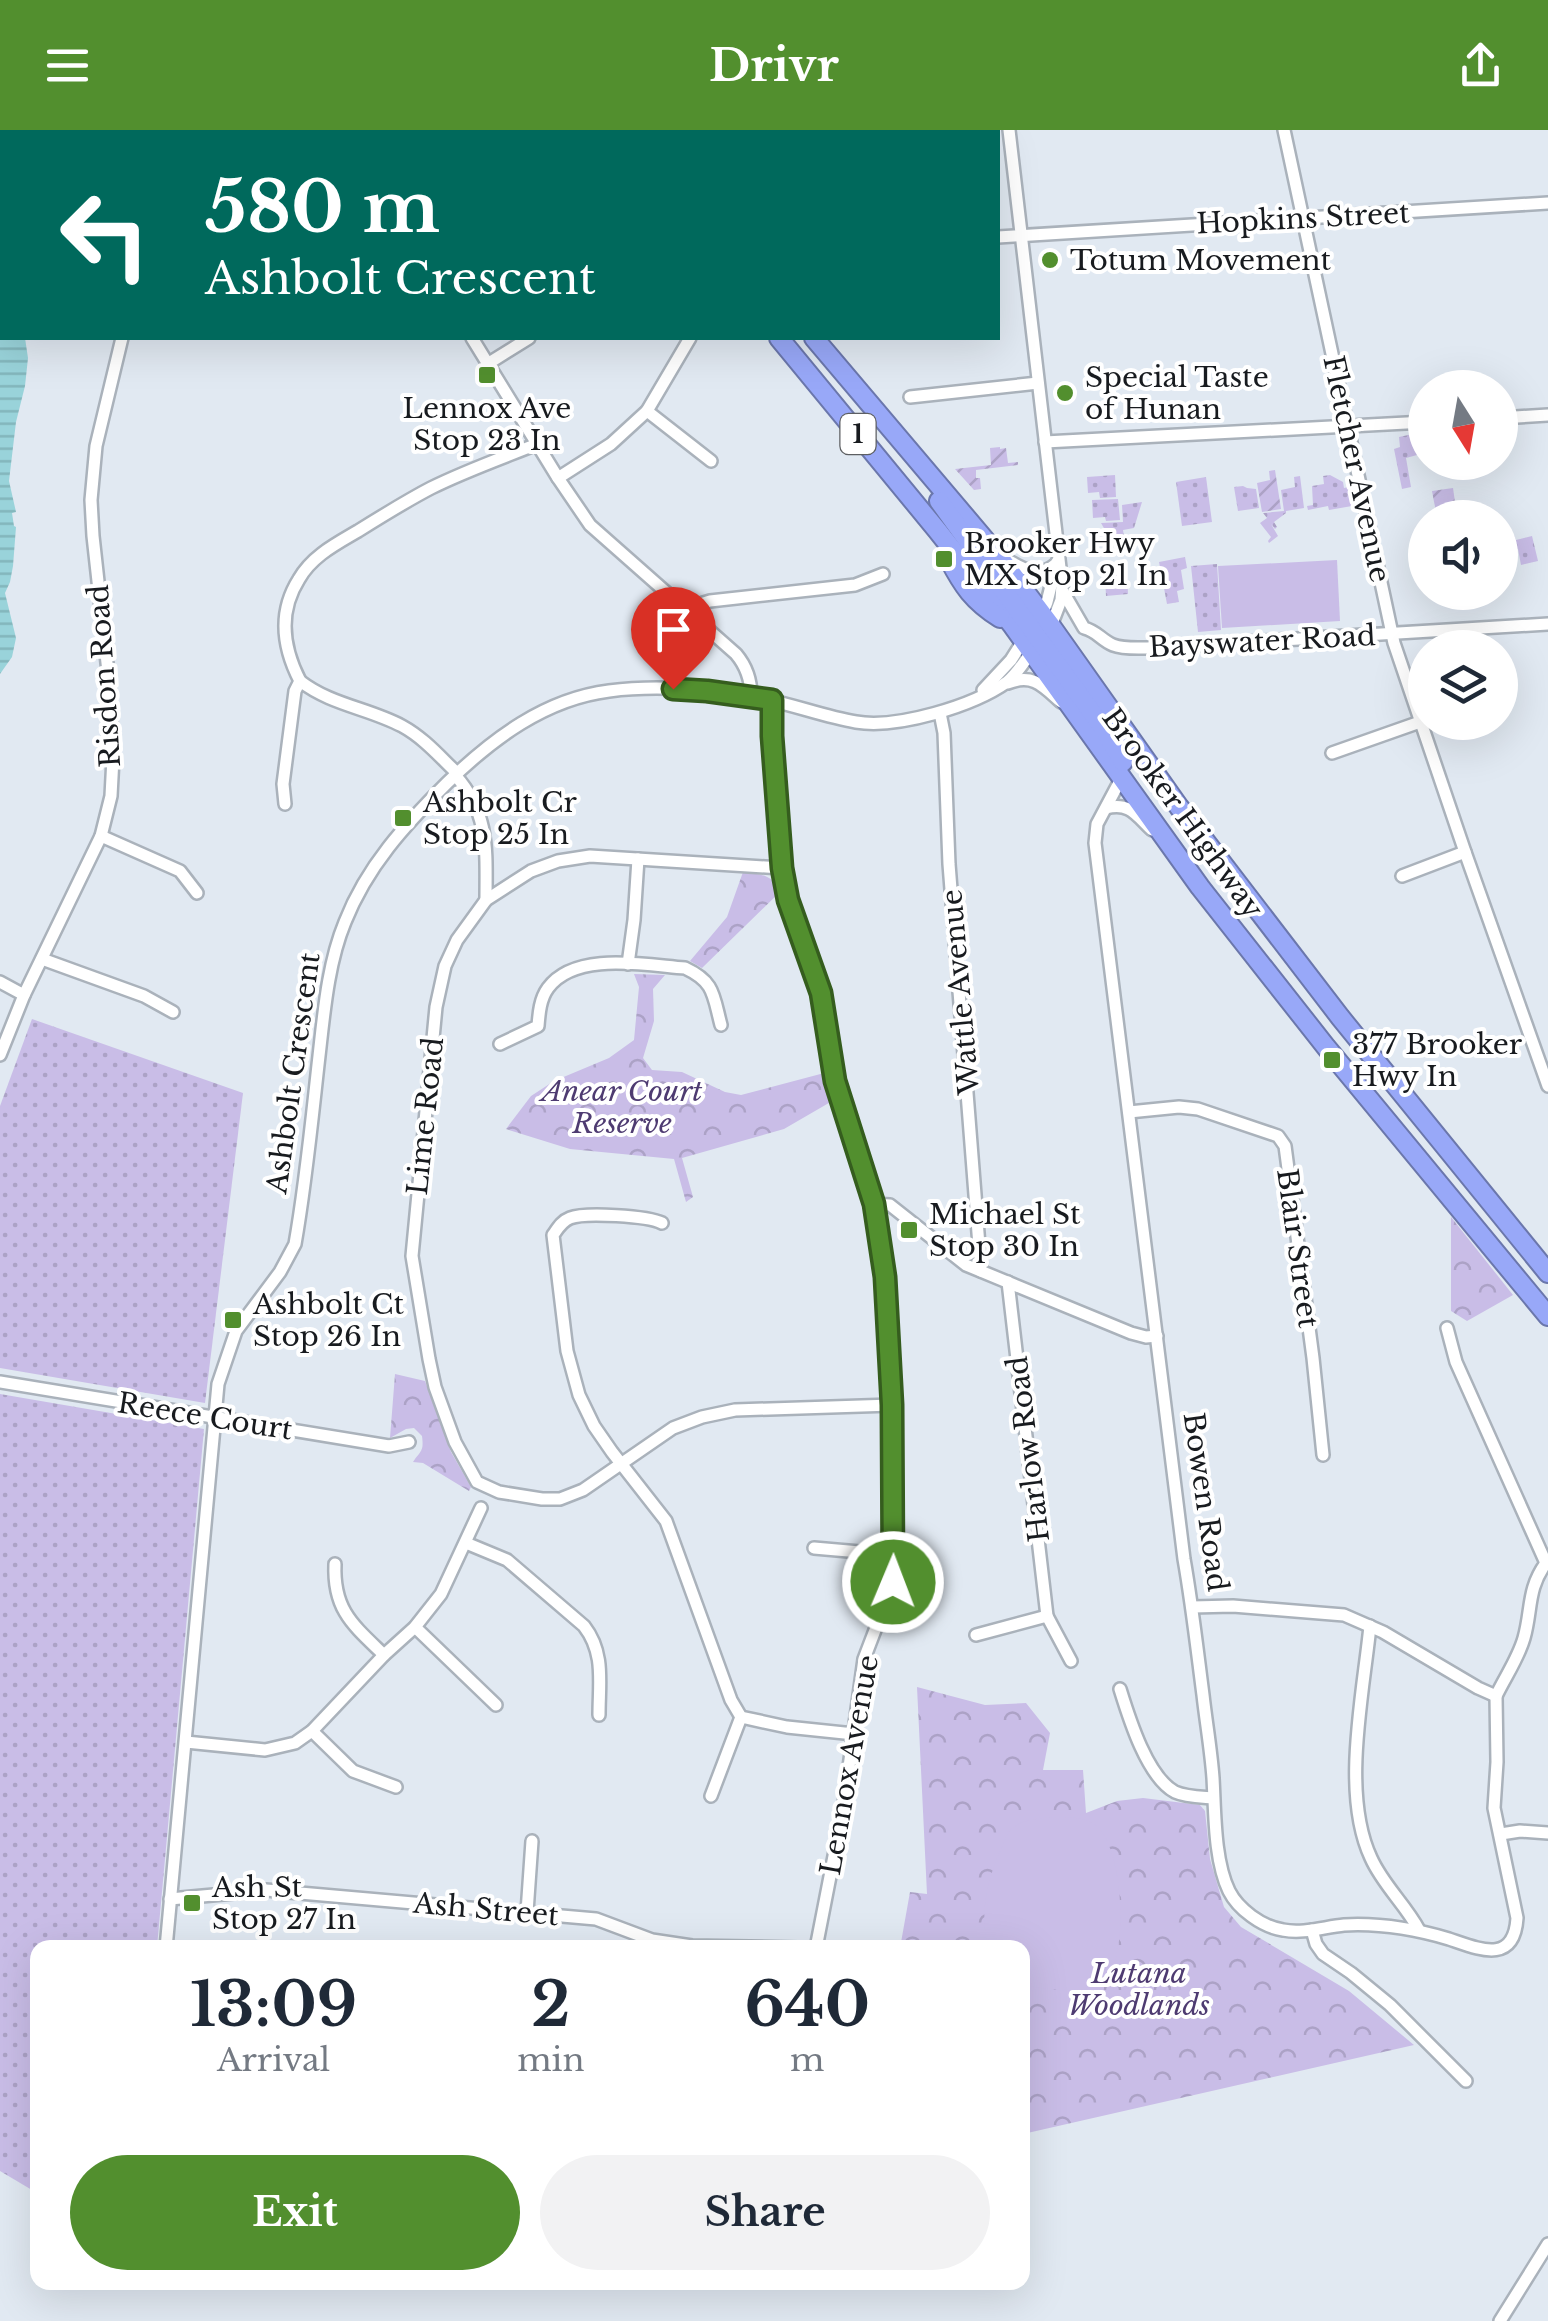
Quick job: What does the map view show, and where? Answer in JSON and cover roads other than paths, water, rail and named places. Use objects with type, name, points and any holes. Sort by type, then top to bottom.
[{"type":"highway","name":"1","points":[[782,340],[928,518],[969,593],[982,606],[1033,633]]},
{"type":"highway","name":"Brooker Highway","points":[[816,340],[996,553],[1033,633],[1085,725],[1178,855],[1326,1047],[1548,1316]]},
{"type":"highway","points":[[905,444],[956,526],[1115,747],[1124,764],[1122,777]]},
{"type":"highway","name":"Brooker Highway","points":[[1033,633],[1179,807],[1340,1017],[1548,1273]]},
{"type":"street","points":[[1009,130],[1062,590],[1033,633]]},
{"type":"street","name":"Fletcher Avenue","points":[[1284,130],[1393,635],[1408,683]]},
{"type":"street","name":"Hopkins Street","points":[[1000,237],[1548,203]]},
{"type":"street","name":"Risdon Road","points":[[0,1055],[24,995],[101,836],[111,796],[112,738],[92,536],[92,480],[96,446],[122,340]]},
{"type":"street","points":[[473,340],[590,525],[743,662],[752,696]]},
{"type":"street","points":[[489,363],[526,340]]},
{"type":"street","points":[[558,478],[611,444],[647,412],[689,340]]},
{"type":"street","points":[[910,398],[1038,383]]},
{"type":"street","points":[[647,412],[711,461]]},
{"type":"street","points":[[1518,417],[1548,415]]},
{"type":"street","points":[[1045,442],[1408,423]]},
{"type":"street","points":[[486,900],[485,831],[477,807],[456,774],[429,745],[401,726],[336,703],[300,681],[286,648],[287,605],[298,580],[328,549],[434,486],[538,444]]},
{"type":"street","points":[[996,553],[1030,572],[1046,572],[1057,558]]},
{"type":"street","points":[[1033,633],[1047,602],[1057,558]]},
{"type":"street","points":[[684,609],[710,600],[855,585],[883,574]]},
{"type":"street","name":"Bayswater Road","points":[[1062,590],[1084,628],[1095,631],[1110,644],[1125,647],[1548,624]]},
{"type":"street","name":"Ashbolt Crescent","points":[[167,1940],[218,1384],[236,1331],[280,1272],[295,1244],[330,976],[354,901],[385,850],[456,774],[509,730],[556,705],[606,691],[649,688],[752,696],[876,724],[940,713],[1000,686],[1016,674],[1033,633]]},
{"type":"street","name":"Ashbolt Crescent","points":[[977,697],[1033,633]]},
{"type":"street","points":[[1000,686],[1022,678],[1032,680],[1085,725]]},
{"type":"street","points":[[286,804],[283,784],[294,691],[300,681]]},
{"type":"street","name":"Lennox Avenue","points":[[772,700],[782,868],[788,900],[821,993],[835,1081],[874,1204],[885,1277],[892,1405],[893,1582],[864,1659],[818,1940]]},
{"type":"street","name":"Wattle Avenue","points":[[940,713],[981,1271]]},
{"type":"street","points":[[1332,753],[1408,726]]},
{"type":"street","name":"Fletcher Avenue","points":[[1426,740],[1548,1086]]},
{"type":"street","name":"Bowen Road","points":[[1122,777],[1097,824],[1095,842],[1224,1880],[1232,1897],[1260,1922],[1283,1930],[1364,1924],[1419,1930],[1484,1950],[1498,1950],[1509,1944],[1516,1933],[1517,1918],[1501,1834]]},
{"type":"street","points":[[1106,808],[1128,808],[1178,855]]},
{"type":"street","points":[[101,836],[180,871],[197,893]]},
{"type":"street","points":[[1402,876],[1465,852]]},
{"type":"street","name":"Lime Road","points":[[782,868],[590,856],[558,861],[531,871],[486,900],[457,940],[444,966],[436,1007],[412,1256],[434,1386],[464,1463],[477,1482],[517,1497],[560,1499],[583,1490],[673,1428],[702,1416],[734,1410],[892,1405]]},
{"type":"street","points":[[628,964],[638,859]]},
{"type":"street","points":[[42,959],[144,996],[173,1012]]},
{"type":"street","points":[[500,1044],[538,1026],[548,987],[583,964],[685,968],[709,984],[721,1025]]},
{"type":"street","points":[[0,982],[24,995]]},
{"type":"street","name":"Blair Street","points":[[1129,1112],[1198,1109],[1278,1136],[1285,1146],[1323,1455]]},
{"type":"street","points":[[874,1204],[890,1206],[952,1256],[981,1271],[1131,1334],[1157,1336]]},
{"type":"street","points":[[662,1222],[651,1217],[580,1216],[568,1218],[553,1236],[567,1351],[578,1396],[594,1426],[666,1521],[731,1700],[741,1717],[854,1734]]},
{"type":"street","name":"Harlow Road","points":[[1008,1282],[1047,1616],[1072,1661]]},
{"type":"street","points":[[1447,1328],[1456,1362],[1547,1563],[1534,1580],[1519,1653],[1496,1696],[1494,1808],[1501,1834],[1548,1833]]},
{"type":"street","name":"Reece Court","points":[[0,1382],[389,1446],[409,1442]]},
{"type":"street","points":[[186,1742],[264,1750],[295,1743],[312,1731],[415,1627],[441,1594],[481,1508]]},
{"type":"street","points":[[466,1543],[517,1568],[592,1636],[599,1658],[598,1714]]},
{"type":"street","points":[[814,1548],[894,1556]]},
{"type":"street","points":[[334,1564],[337,1596],[346,1617],[384,1655]]},
{"type":"street","points":[[1192,1607],[1344,1615],[1496,1696]]},
{"type":"street","points":[[976,1635],[1047,1616]]},
{"type":"street","points":[[1370,1626],[1355,1793],[1370,1857],[1419,1930]]},
{"type":"street","points":[[415,1627],[496,1705]]},
{"type":"street","points":[[1120,1690],[1131,1724],[1156,1775],[1177,1793],[1214,1798]]},
{"type":"street","points":[[711,1796],[741,1717]]},
{"type":"street","points":[[312,1731],[353,1770],[396,1787]]},
{"type":"street","points":[[527,1912],[532,1841]]},
{"type":"street","name":"Ash Street","points":[[170,1899],[266,1890],[527,1912],[596,1920],[652,1940]]},
{"type":"street","points":[[1312,1930],[1323,1954],[1390,2005],[1466,2081]]},
{"type":"street","points":[[1500,2321],[1548,2244]]},
{"type":"water","points":[[0,340],[25,340],[25,386],[9,481],[16,512],[12,513],[16,527],[13,566],[5,593],[16,638],[12,657],[0,674]]},
{"type":"place","name":"Totum Movement","points":[[1050,260]]},
{"type":"place","name":"Lennox Ave Stop 23 In","points":[[487,375]]},
{"type":"place","name":"Special Taste of Hunan","points":[[1065,393]]},
{"type":"place","name":"Brooker Hwy MX Stop 21 In","points":[[944,559]]},
{"type":"place","name":"Ashbolt Cr Stop 25 In","points":[[403,818]]},
{"type":"place","name":"377 Brooker Hwy In","points":[[1332,1060]]},
{"type":"place","name":"Michael St Stop 30 In","points":[[909,1230]]},
{"type":"place","name":"Ashbolt Ct Stop 26 In","points":[[233,1320]]},
{"type":"place","name":"Ash St Stop 27 In","points":[[192,1903]]},
{"type":"park label","name":"Anear Court Reserve","points":[[622,1107]]},
{"type":"park label","name":"Lutana Woodlands","points":[[1139,1989]]}]
